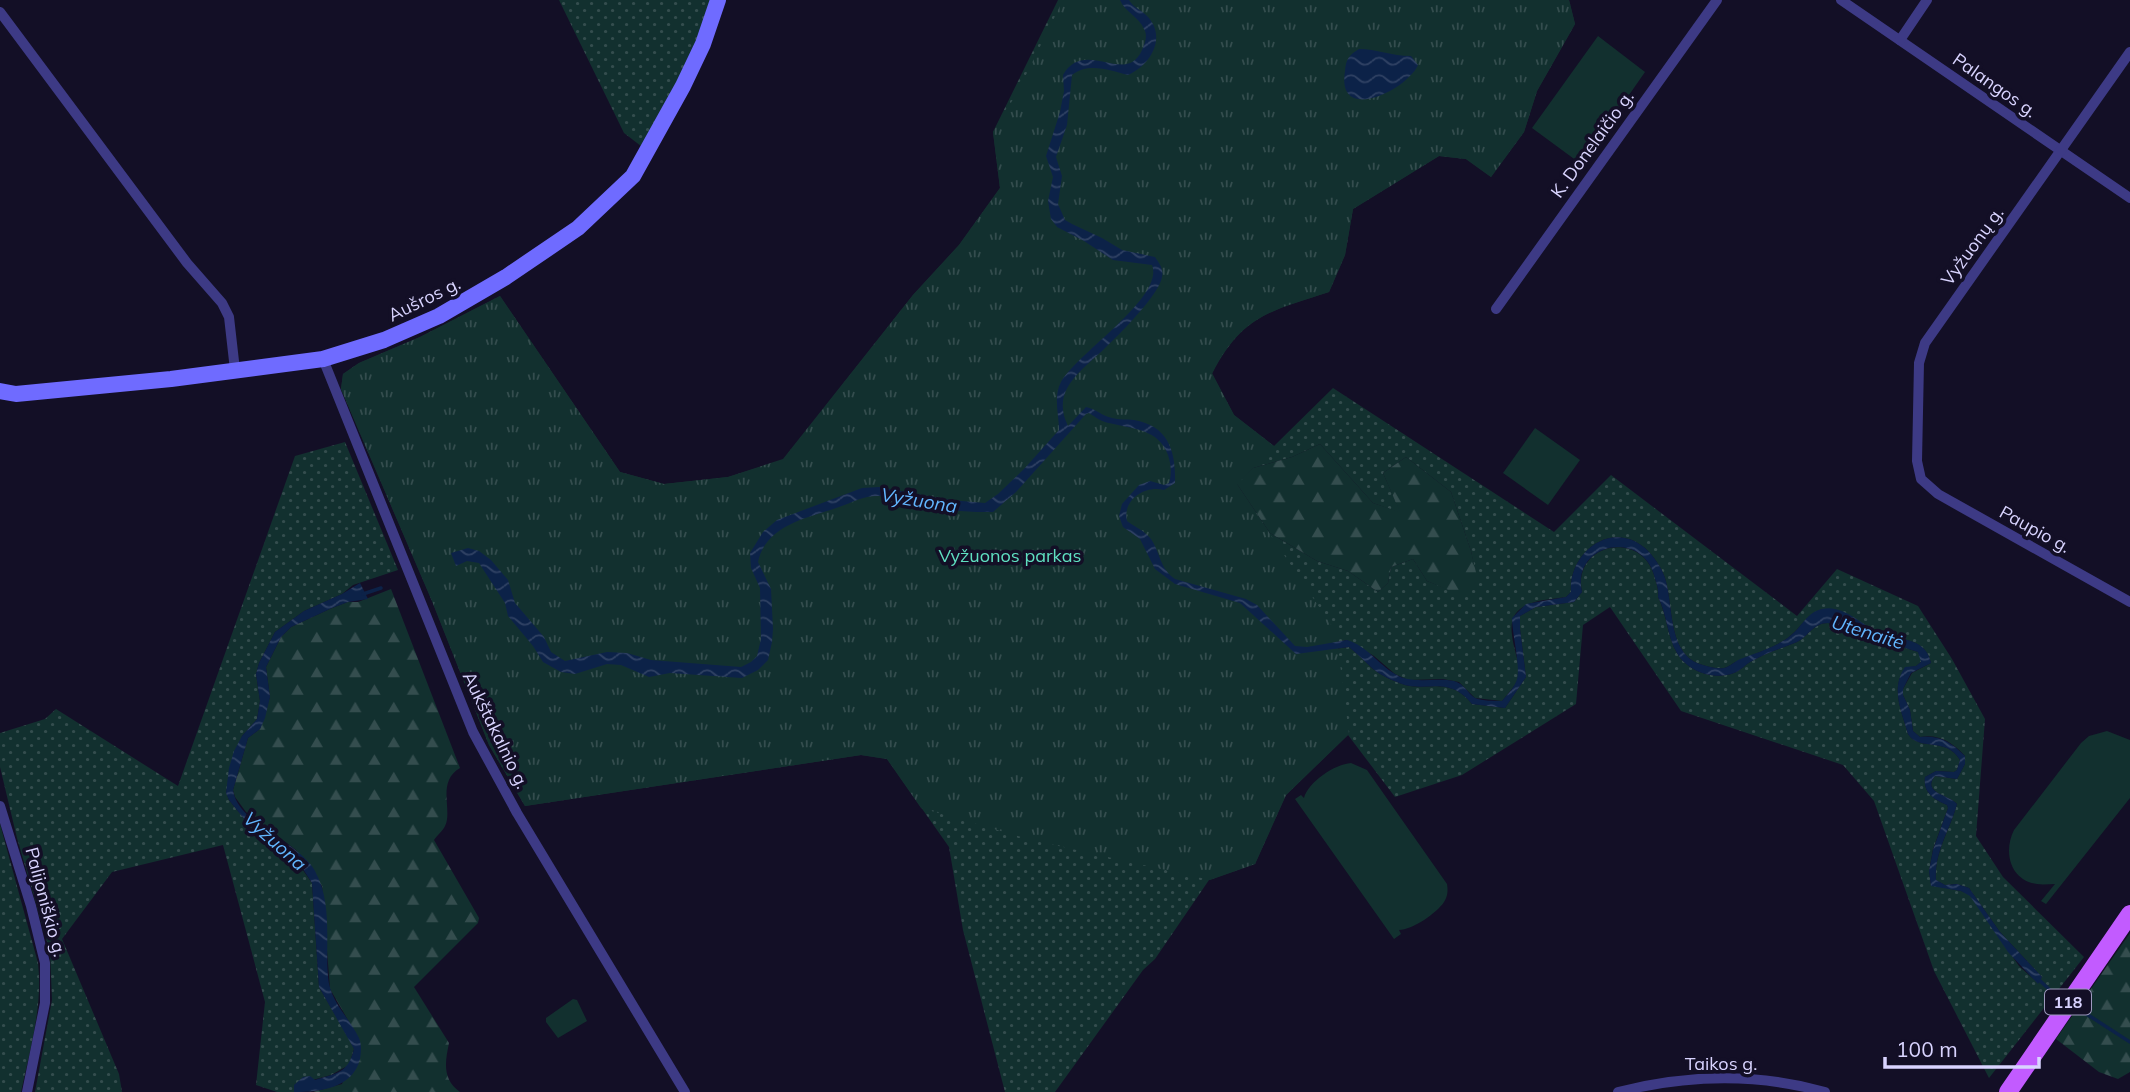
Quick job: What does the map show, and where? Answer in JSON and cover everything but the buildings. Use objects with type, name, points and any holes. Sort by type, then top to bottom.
[{"type":"main road","name":"118","points":[[2008,1092],[2130,914]]},
{"type":"street","name":"Aušros g.","points":[[0,391],[16,394],[171,379],[323,359],[384,340],[439,316],[551,247],[606,203],[633,176],[683,86],[703,44],[718,0]]},
{"type":"street","name":"K. Donelaičio g.","points":[[1496,309],[1717,0]]},
{"type":"street","name":"Palangos g.","points":[[1841,0],[2130,198]]},
{"type":"street","points":[[1900,40],[1927,0]]},
{"type":"street","points":[[0,12],[181,255],[222,303],[229,317],[235,370]]},
{"type":"street","name":"Vyžuonų g.","points":[[1924,484],[1917,461],[1919,363],[1925,343],[2130,52]]},
{"type":"street","name":"Aukštakalnio g.","points":[[323,359],[478,740],[524,824],[685,1092]]},
{"type":"street","name":"Paupio g.","points":[[1924,484],[1938,495],[2130,602]]},
{"type":"street","name":"Palijoniškio g.","points":[[0,806],[45,963],[45,1003],[26,1092]]},
{"type":"street","name":"Taikos g.","points":[[1618,1092],[1656,1082],[1729,1078],[1790,1083],[1825,1092]]},
{"type":"street","points":[[1692,1092],[1694,1079]]},
{"type":"green space","points":[[559,0],[711,0],[702,29],[662,120],[641,146],[624,133]]},
{"type":"green space","name":"Vyžuonos parkas","points":[[1058,0],[1120,0],[1144,29],[1144,45],[1135,60],[1126,64],[1082,60],[1072,65],[1063,75],[1064,91],[1060,112],[1046,156],[1053,177],[1048,201],[1051,219],[1057,227],[1113,260],[1152,265],[1152,278],[1133,309],[1061,382],[1057,400],[1059,430],[1011,483],[982,503],[969,504],[877,487],[827,500],[773,523],[761,534],[750,552],[751,566],[759,582],[761,595],[761,630],[757,656],[741,667],[651,660],[627,653],[607,652],[565,661],[551,652],[544,637],[515,603],[508,580],[491,560],[479,551],[468,548],[451,552],[456,566],[467,561],[479,563],[506,603],[508,616],[543,662],[561,672],[575,674],[607,664],[621,665],[649,677],[670,673],[742,678],[758,670],[768,659],[773,629],[771,589],[758,562],[763,549],[779,531],[802,519],[875,496],[901,498],[960,511],[993,512],[1016,492],[1089,413],[1104,422],[1152,435],[1164,446],[1168,455],[1171,469],[1169,483],[1164,485],[1150,481],[1139,485],[1122,504],[1119,516],[1123,527],[1140,538],[1155,569],[1175,584],[1240,603],[1296,654],[1349,647],[1375,671],[1397,682],[1417,687],[1454,689],[1472,704],[1505,708],[1526,677],[1520,616],[1536,607],[1574,602],[1582,592],[1582,576],[1587,563],[1597,553],[1609,548],[1635,552],[1646,561],[1654,575],[1658,597],[1677,653],[1687,665],[1702,673],[1718,676],[1734,673],[1757,658],[1797,642],[1815,627],[1828,623],[1918,652],[1922,661],[1916,666],[1905,668],[1898,684],[1899,701],[1908,734],[1919,742],[1948,748],[1960,760],[1954,772],[1936,771],[1925,777],[1928,791],[1948,808],[1933,849],[1929,871],[1931,885],[1970,895],[2019,966],[2038,983],[2042,977],[2000,932],[1969,888],[1957,884],[1945,885],[1936,880],[1937,860],[1957,804],[1934,790],[1932,782],[1935,776],[1957,779],[1965,764],[1965,756],[1945,740],[1920,737],[1913,731],[1903,689],[1912,673],[1931,663],[1919,645],[1877,632],[1843,612],[1827,609],[1815,612],[1790,636],[1771,647],[1724,668],[1703,665],[1691,660],[1678,641],[1668,589],[1657,562],[1645,548],[1632,540],[1619,537],[1594,544],[1584,553],[1572,578],[1571,592],[1566,597],[1528,604],[1520,609],[1512,623],[1519,668],[1513,688],[1502,701],[1475,698],[1459,682],[1443,679],[1408,680],[1395,674],[1374,656],[1347,640],[1307,647],[1295,646],[1257,605],[1246,599],[1171,577],[1162,565],[1151,539],[1127,521],[1130,505],[1142,491],[1153,488],[1164,490],[1175,483],[1172,451],[1163,434],[1146,423],[1111,418],[1086,407],[1069,426],[1067,424],[1063,403],[1066,391],[1079,370],[1107,347],[1157,291],[1163,275],[1155,257],[1122,251],[1072,224],[1065,220],[1057,204],[1062,176],[1056,157],[1067,125],[1072,75],[1092,68],[1128,75],[1144,64],[1154,49],[1156,32],[1152,23],[1129,0],[1569,0],[1575,24],[1537,91],[1524,132],[1491,177],[1466,159],[1439,156],[1353,209],[1345,255],[1329,292],[1274,311],[1247,327],[1223,354],[1212,374],[1234,415],[1274,446],[1333,388],[1554,532],[1611,475],[1797,616],[1837,569],[1918,606],[1952,659],[1985,719],[1976,836],[2003,877],[2084,957],[1989,1078],[1934,971],[1874,801],[1843,765],[1681,711],[1610,607],[1583,625],[1576,704],[1462,775],[1395,797],[1348,735],[1286,795],[1255,864],[1209,880],[1155,959],[1143,970],[1055,1092],[1005,1092],[963,930],[949,847],[887,759],[861,755],[525,806],[489,745],[432,601],[341,389],[343,374],[359,363],[420,337],[500,296],[620,472],[664,484],[728,477],[783,460],[913,295],[959,245],[1000,188],[993,132]],"holes":[[[1277,37],[1300,48],[1309,69],[1339,205],[1336,257],[1330,275],[1319,287],[1249,318],[1216,352],[1203,331],[1191,290],[1187,251],[1194,218],[1211,216],[1228,231],[1246,255],[1257,260],[1267,256],[1267,249],[1255,197],[1258,168],[1255,155],[1235,126],[1219,136],[1206,137],[1203,131],[1209,113],[1239,84],[1267,39]],[[1320,444],[1373,503],[1401,513],[1383,473],[1406,457],[1451,492],[1471,551],[1477,581],[1460,594],[1427,581],[1413,559],[1391,567],[1388,583],[1378,592],[1348,571],[1317,561],[1270,533],[1237,484],[1253,468],[1292,457]],[[478,607],[488,614],[513,657],[552,690],[600,695],[715,689],[753,694],[765,705],[766,718],[779,719],[788,712],[772,705],[768,683],[782,685],[800,697],[822,691],[851,675],[858,686],[878,679],[877,664],[886,649],[894,652],[917,679],[906,714],[895,726],[877,736],[724,753],[673,753],[622,748],[575,735],[532,711],[493,676],[463,619]]]},
{"type":"green space","name":"Vyžuonos parkas","points":[[1063,0],[1569,0],[1575,24],[1537,91],[1524,132],[1491,177],[1466,159],[1439,156],[1353,209],[1345,255],[1329,292],[1274,311],[1247,327],[1223,354],[1212,373],[1234,415],[1274,446],[1237,485],[1336,632],[1349,734],[1286,795],[1255,864],[1210,880],[1032,840],[921,808],[887,759],[861,755],[525,806],[489,745],[432,601],[341,389],[343,374],[359,363],[420,337],[500,296],[620,472],[664,484],[728,477],[783,459],[913,295],[959,245],[1000,188],[993,132],[1017,93]]},
{"type":"green space","points":[[1598,36],[1645,72],[1581,164],[1532,128]]},
{"type":"green space","points":[[1535,428],[1580,460],[1548,505],[1503,473]]},
{"type":"green space","points":[[345,442],[398,570],[353,585],[342,594],[304,611],[275,632],[256,674],[260,701],[257,719],[242,736],[226,792],[245,820],[271,847],[300,866],[312,883],[319,987],[354,1049],[349,1065],[331,1075],[294,1085],[294,1092],[277,1092],[256,1085],[265,1002],[223,845],[112,872],[62,939],[119,1074],[122,1092],[35,1092],[52,1000],[50,952],[17,838],[0,767],[0,733],[45,719],[56,709],[178,786],[295,456]]},
{"type":"green space","points":[[1320,444],[1373,503],[1400,512],[1383,473],[1406,457],[1451,492],[1478,581],[1460,595],[1427,581],[1413,559],[1391,567],[1388,583],[1378,592],[1348,571],[1317,561],[1270,533],[1237,484],[1253,468],[1292,457]]},
{"type":"green space","points":[[391,589],[460,768],[449,781],[447,819],[444,828],[434,840],[479,918],[478,923],[414,987],[449,1043],[446,1070],[450,1082],[460,1092],[313,1092],[342,1084],[359,1039],[330,989],[322,886],[296,850],[246,812],[233,790],[248,738],[260,729],[270,697],[266,667],[281,637],[291,627],[332,608],[348,602],[358,602]]},
{"type":"green space","points":[[2107,731],[2130,740],[2130,798],[2046,904],[2041,901],[2055,884],[2037,884],[2020,877],[2009,856],[2011,838],[2014,830],[2081,743],[2089,736]]},
{"type":"green space","points":[[1351,763],[1367,770],[1447,884],[1447,895],[1441,906],[1417,924],[1399,930],[1401,934],[1394,939],[1295,799],[1301,795],[1304,798],[1311,786],[1323,775]]},
{"type":"green space","points":[[0,824],[38,963],[37,1012],[21,1092],[0,1092]]},
{"type":"green space","points":[[2130,933],[2130,1072],[2118,1079],[2099,1072],[2056,1039]]},
{"type":"green space","points":[[573,999],[577,1000],[587,1021],[558,1038],[546,1018]]},
{"type":"water","points":[[1120,0],[1129,0],[1152,23],[1156,32],[1154,49],[1144,64],[1128,75],[1092,68],[1072,75],[1067,125],[1056,157],[1062,176],[1058,204],[1065,220],[1072,224],[1122,250],[1155,257],[1161,266],[1162,274],[1155,293],[1122,332],[1073,380],[1063,401],[1063,413],[1068,426],[1086,407],[1108,417],[1146,423],[1163,434],[1172,451],[1175,483],[1164,490],[1150,490],[1136,496],[1126,513],[1127,521],[1151,539],[1170,575],[1175,579],[1246,599],[1257,605],[1295,646],[1307,647],[1347,640],[1361,646],[1389,670],[1402,677],[1454,681],[1475,698],[1489,701],[1502,701],[1512,690],[1518,677],[1512,618],[1526,604],[1566,597],[1571,592],[1572,578],[1584,553],[1594,544],[1619,537],[1632,540],[1645,548],[1662,570],[1678,641],[1691,660],[1703,665],[1716,668],[1729,666],[1784,640],[1812,613],[1831,608],[1847,613],[1877,632],[1913,642],[1924,649],[1931,663],[1911,673],[1903,689],[1913,731],[1920,737],[1945,740],[1965,756],[1965,764],[1957,779],[1935,776],[1932,782],[1934,790],[1957,804],[1937,860],[1936,880],[1945,885],[1957,884],[1969,888],[2000,932],[2042,977],[2038,984],[2008,952],[1970,896],[1961,891],[1931,886],[1929,871],[1933,850],[1948,808],[1928,791],[1925,777],[1936,771],[1954,772],[1960,760],[1948,748],[1919,742],[1908,734],[1899,700],[1898,684],[1905,667],[1916,666],[1921,662],[1918,652],[1828,623],[1815,627],[1797,642],[1757,658],[1734,673],[1718,676],[1702,673],[1687,665],[1677,653],[1658,597],[1654,575],[1646,560],[1635,551],[1622,547],[1609,548],[1596,554],[1587,563],[1581,576],[1582,592],[1574,602],[1536,607],[1520,616],[1526,677],[1505,708],[1472,704],[1454,689],[1417,687],[1397,682],[1375,671],[1349,647],[1296,654],[1240,603],[1175,584],[1155,569],[1140,539],[1123,527],[1119,516],[1122,504],[1139,485],[1150,481],[1164,485],[1169,483],[1171,469],[1168,455],[1164,446],[1152,435],[1104,422],[1089,413],[1016,492],[993,512],[960,511],[901,498],[875,496],[802,519],[779,531],[763,549],[758,562],[771,589],[773,629],[768,660],[758,670],[742,678],[670,673],[649,677],[621,665],[607,664],[575,674],[561,672],[543,662],[508,616],[505,603],[479,563],[467,561],[456,566],[451,553],[468,548],[479,551],[491,560],[508,580],[515,603],[544,637],[551,652],[565,661],[607,652],[627,653],[651,660],[741,667],[757,656],[761,639],[760,588],[751,568],[750,553],[763,532],[777,520],[862,488],[879,487],[950,500],[985,503],[1024,469],[1059,430],[1057,400],[1061,382],[1133,308],[1146,293],[1152,278],[1152,265],[1113,260],[1057,227],[1051,219],[1048,201],[1053,177],[1046,156],[1060,112],[1064,91],[1063,75],[1072,65],[1082,60],[1126,64],[1135,60],[1146,40],[1142,25]]},
{"type":"water","points":[[1359,49],[1411,56],[1418,65],[1401,84],[1388,92],[1374,98],[1361,99],[1351,96],[1345,87],[1347,60]]},
{"type":"water","points":[[360,583],[368,599],[332,608],[291,627],[281,637],[266,667],[270,697],[265,718],[260,729],[248,738],[233,790],[237,802],[246,813],[307,860],[315,871],[321,884],[326,910],[329,986],[361,1043],[356,1069],[343,1082],[324,1089],[294,1092],[294,1085],[303,1077],[310,1076],[315,1080],[345,1068],[354,1049],[319,987],[312,883],[301,866],[271,847],[229,800],[226,793],[229,768],[242,736],[257,719],[260,701],[256,674],[275,632],[304,611]]},
{"type":"waterway","name":"Vyžuona","points":[[363,594],[381,588]]},
{"type":"waterway","name":"Utenaitė","points":[[2037,978],[2051,991]]},
{"type":"waterway","name":"Utenaitė","points":[[2085,1013],[2130,1042]]}]
